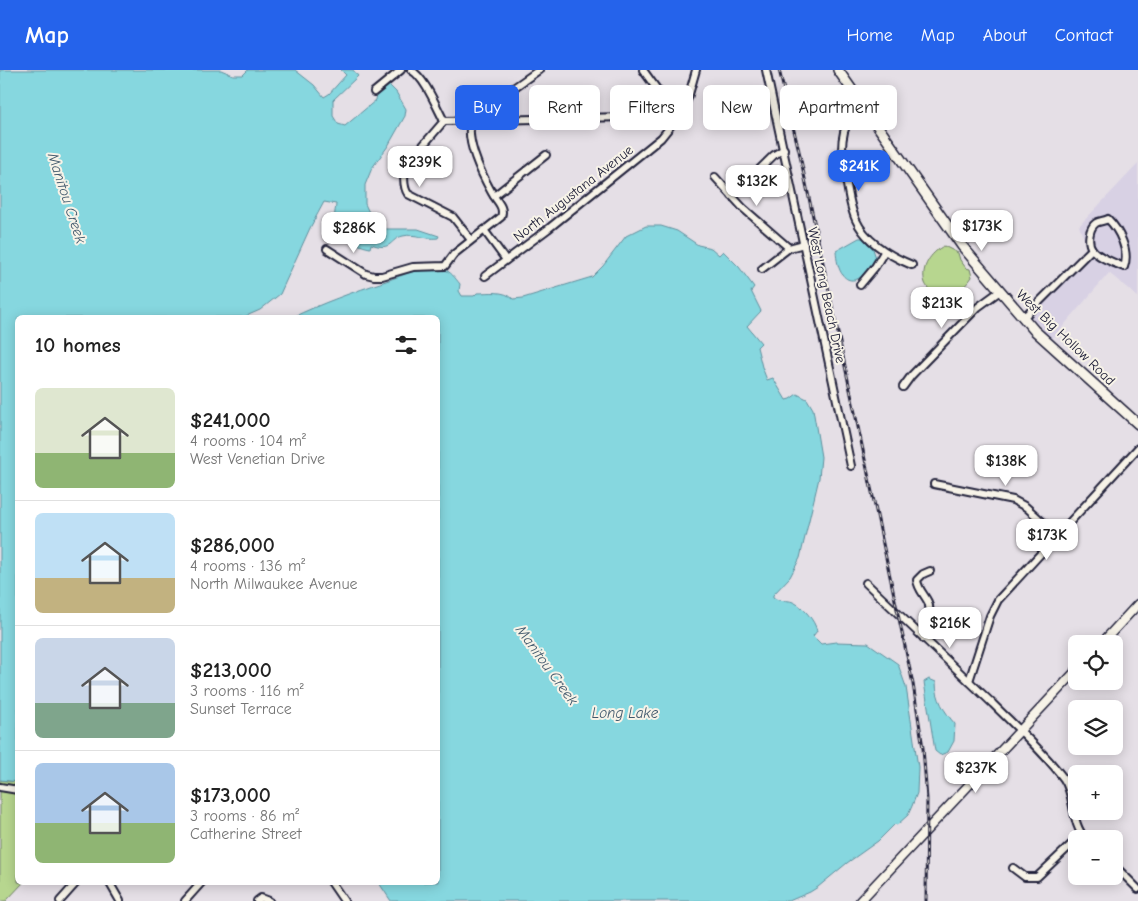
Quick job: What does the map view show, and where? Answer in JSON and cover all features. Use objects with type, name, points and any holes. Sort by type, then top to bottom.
[{"type":"main road","name":"West Big Hollow Road","points":[[838,70],[849,85]]},
{"type":"main road","name":"West Big Hollow Road","points":[[880,130],[962,246],[1023,318],[1138,424]]},
{"type":"street","points":[[374,92],[401,70]]},
{"type":"street","points":[[424,70],[414,72],[444,121]]},
{"type":"street","points":[[517,85],[539,70]]},
{"type":"street","points":[[643,70],[654,85]]},
{"type":"street","name":"North Augustana Avenue","points":[[692,85],[696,70]]},
{"type":"street","name":"West Long Beach Drive","points":[[766,70],[852,466]]},
{"type":"street","points":[[519,119],[610,117]]},
{"type":"street","points":[[455,121],[444,121],[407,164],[405,167],[405,188],[408,194],[453,217],[471,240]]},
{"type":"street","points":[[327,249],[366,274],[378,276],[413,267],[445,266],[454,254],[503,214],[475,156],[470,130]]},
{"type":"street","name":"North Augustana Avenue","points":[[485,276],[648,150],[667,130]]},
{"type":"street","points":[[845,130],[842,154],[852,210],[856,220],[861,229],[884,252],[912,265]]},
{"type":"street","points":[[732,196],[774,155],[784,149]]},
{"type":"street","points":[[494,196],[546,155]]},
{"type":"street","points":[[715,177],[761,224],[789,248]]},
{"type":"street","points":[[1108,219],[1116,227],[1124,249],[1126,260],[1124,267],[1110,262],[1092,249],[1089,239],[1092,230],[1096,224],[1108,219]]},
{"type":"street","points":[[484,230],[506,260]]},
{"type":"street","points":[[762,269],[789,248],[804,244]]},
{"type":"street","points":[[1023,318],[1092,249]]},
{"type":"street","points":[[860,285],[875,267],[884,252]]},
{"type":"street","points":[[903,387],[978,307],[1000,291]]},
{"type":"street","points":[[969,681],[990,616],[998,600],[1138,448]]},
{"type":"street","points":[[934,484],[1013,500],[1026,507],[1057,535]]},
{"type":"street","points":[[924,639],[930,608],[918,587],[917,580],[922,574],[930,571]]},
{"type":"street","points":[[866,583],[1020,731],[1065,780],[1071,795],[1078,830]]},
{"type":"street","points":[[1109,635],[1138,604]]},
{"type":"street","points":[[860,901],[1068,680]]},
{"type":"street","points":[[0,787],[15,790]]},
{"type":"street","points":[[1013,868],[1026,877],[1037,877],[1068,849]]},
{"type":"street","points":[[1123,874],[1138,888]]},
{"type":"street","points":[[60,901],[74,885]]},
{"type":"street","points":[[111,885],[120,901]]},
{"type":"street","points":[[185,901],[199,885]]},
{"type":"street","points":[[333,885],[344,901]]},
{"type":"street","points":[[258,901],[261,898],[269,901]]},
{"type":"shaded area","points":[[1138,164],[1138,297],[1109,273],[1052,339],[1024,311],[1088,249],[1079,226]]},
{"type":"green space","points":[[944,246],[958,253],[960,260],[966,268],[970,269],[972,277],[958,291],[939,298],[926,285],[924,272],[931,256]]},
{"type":"green space","points":[[0,780],[15,782],[15,885],[21,885],[6,901],[0,901]]},
{"type":"water","name":"Manitou Creek","points":[[0,70],[221,70],[233,75],[243,75],[248,70],[295,70],[314,85],[324,97],[346,75],[341,70],[353,70],[358,76],[333,100],[333,116],[338,124],[345,126],[376,100],[377,91],[388,84],[396,92],[406,109],[405,116],[388,146],[372,168],[365,185],[365,204],[372,219],[385,229],[418,229],[439,236],[438,238],[407,235],[387,246],[371,244],[370,248],[364,247],[348,238],[340,229],[335,215],[336,204],[324,202],[280,294],[260,310],[249,315],[15,315],[15,782],[0,780]]},
{"type":"water","name":"Long Lake","points":[[646,226],[661,226],[677,231],[698,245],[711,248],[719,255],[723,251],[739,267],[754,287],[751,291],[761,311],[747,326],[761,343],[757,347],[767,380],[773,378],[786,400],[797,394],[807,399],[813,409],[821,457],[819,478],[800,558],[790,577],[773,597],[778,600],[793,602],[804,610],[816,627],[817,631],[813,636],[821,644],[836,642],[868,643],[898,664],[906,687],[918,767],[917,793],[908,815],[897,825],[895,824],[878,841],[818,887],[789,901],[391,901],[380,885],[440,885],[440,315],[297,315],[314,307],[406,274],[435,268],[445,270],[454,277],[460,284],[459,291],[462,296],[474,296],[477,293],[496,293],[506,294],[513,299],[523,298],[592,277],[626,236]]},
{"type":"water","points":[[859,238],[863,238],[873,249],[876,258],[863,275],[851,280],[845,278],[841,272],[836,251]]},
{"type":"water","points":[[929,679],[936,682],[937,694],[941,704],[955,724],[954,741],[948,752],[940,755],[935,751],[924,682]]},
{"type":"railway","points":[[779,70],[799,151],[913,684],[923,748],[927,799],[926,901]]}]
